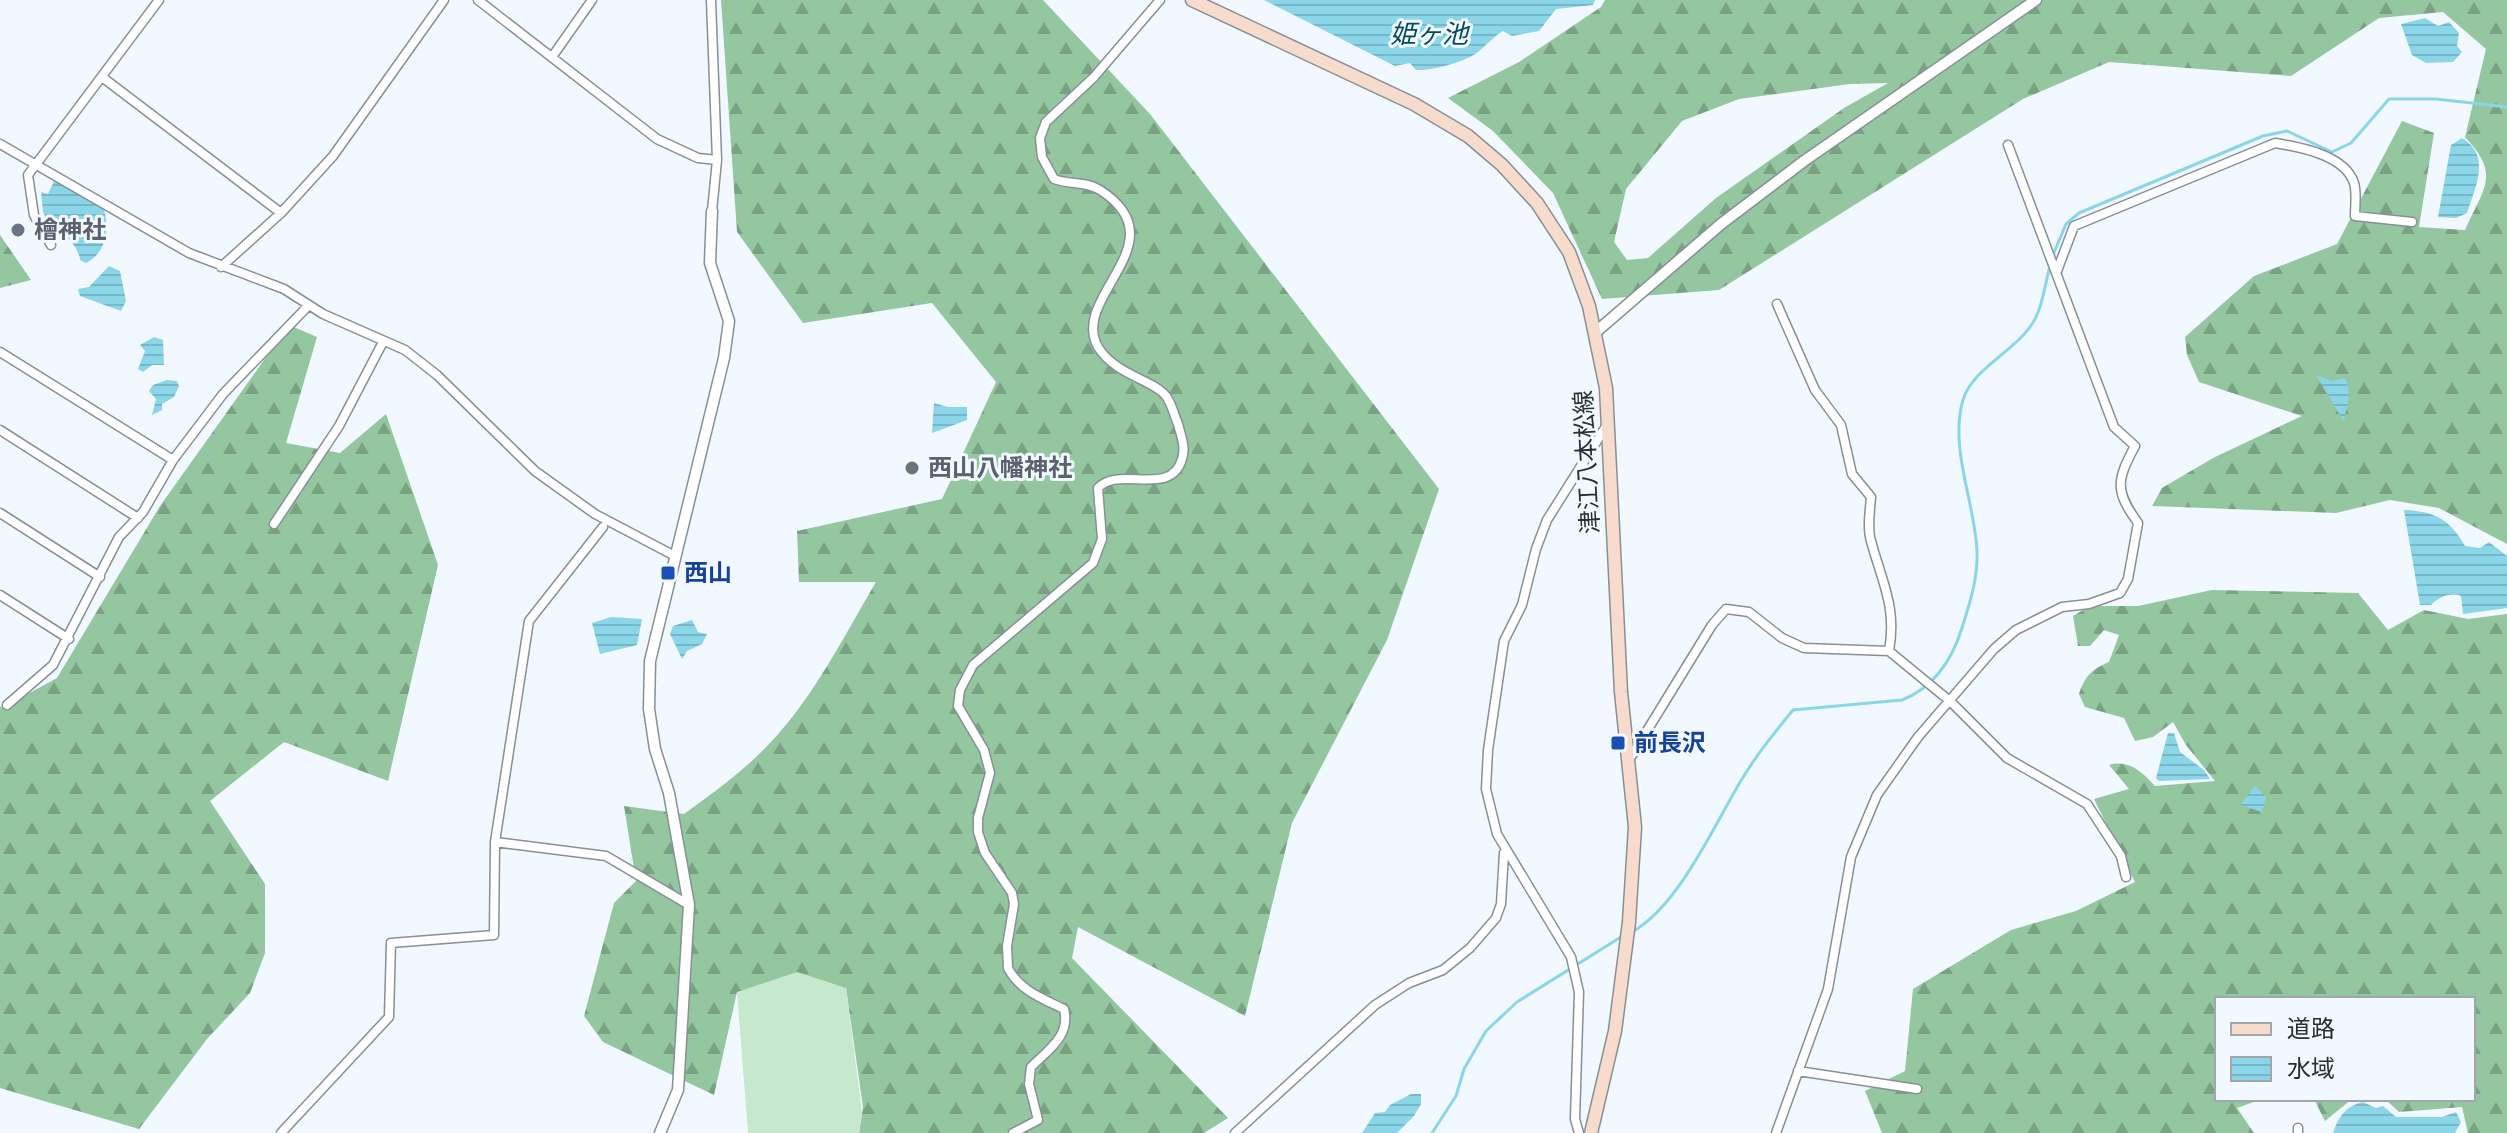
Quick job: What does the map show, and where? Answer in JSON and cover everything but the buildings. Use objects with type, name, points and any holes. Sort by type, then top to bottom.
[{"type":"main road","name":"津江八本松線","points":[[1192,0],[1414,104],[1468,136],[1502,165],[1537,203],[1569,252],[1597,331],[1606,388],[1621,692],[1635,827],[1629,922],[1615,1031],[1591,1133]]},
{"type":"street","points":[[51,245],[34,215],[28,175],[159,0]]},
{"type":"street","points":[[221,267],[281,213],[333,156],[444,0]]},
{"type":"street","points":[[478,0],[657,139],[698,158],[717,160]]},
{"type":"street","points":[[552,57],[592,0]]},
{"type":"street","points":[[660,1133],[678,1090],[689,905],[649,709],[650,661],[673,555],[701,456],[729,321],[710,263],[717,160],[711,0]]},
{"type":"street","points":[[1013,1133],[1038,1120],[1029,1084],[1031,1067],[1063,1036],[1067,1021],[1064,1009],[1033,994],[1013,977],[1008,968],[1007,946],[1014,904],[1012,893],[985,853],[978,832],[978,818],[990,773],[984,750],[958,706],[960,690],[973,665],[1093,563],[1102,539],[1103,522],[1096,499],[1098,488],[1106,480],[1154,480],[1168,476],[1179,468],[1183,457],[1184,442],[1167,397],[1124,373],[1098,347],[1094,332],[1096,314],[1129,248],[1130,228],[1117,206],[1098,189],[1054,179],[1042,157],[1040,138],[1046,122],[1094,77],[1160,0]]},
{"type":"street","points":[[1597,331],[1721,224],[1804,161],[2036,0]]},
{"type":"street","points":[[102,77],[281,213]]},
{"type":"street","points":[[2057,272],[2074,226],[2093,215],[2275,143],[2301,147],[2337,161],[2354,182],[2355,216],[2412,222]]},
{"type":"street","points":[[0,144],[189,253],[284,289],[308,306],[405,350],[437,375],[535,471],[595,514],[673,555]]},
{"type":"street","points":[[1776,1133],[1831,979],[1837,926],[1855,841],[1893,769],[1994,649],[2016,630],[2062,607],[2111,598],[2128,579],[2138,523],[2121,498],[2120,473],[2135,446],[2114,427],[2008,145]]},
{"type":"street","points":[[1777,304],[1815,390],[1841,425],[1852,474],[1871,497],[1870,539],[1880,563],[1894,621],[1889,651]]},
{"type":"street","points":[[7,705],[53,665],[119,537],[138,518],[173,460],[223,394],[308,306]]},
{"type":"street","points":[[274,524],[339,426],[383,342]]},
{"type":"street","points":[[0,352],[173,460]]},
{"type":"street","points":[[1579,1133],[1575,1119],[1579,992],[1571,957],[1561,935],[1504,852],[1486,789],[1488,750],[1504,641],[1522,605],[1547,520],[1600,441],[1608,423]]},
{"type":"street","points":[[0,430],[138,518]]},
{"type":"street","points":[[0,513],[100,577]]},
{"type":"street","points":[[281,1133],[389,1017],[391,943],[494,935],[495,842],[529,621],[603,527]]},
{"type":"street","points":[[0,595],[69,639]]},
{"type":"street","points":[[1629,760],[1704,637],[1726,609],[1749,612],[1782,638],[1804,648],[1889,651],[1951,702],[2007,758],[2087,804],[2121,856],[2126,877]]},
{"type":"street","points":[[495,842],[606,856],[689,905]]},
{"type":"street","points":[[1235,1133],[1375,1005],[1409,983],[1443,970],[1470,948],[1496,918],[1501,904],[1504,852]]},
{"type":"street","points":[[1798,1071],[1917,1089]]},
{"type":"green space","points":[[721,0],[1043,0],[1150,114],[1439,489],[1387,640],[1292,823],[1245,1016],[1078,927],[1072,958],[1228,1118],[1204,1133],[859,1133],[863,1107],[846,988],[737,992],[714,1095],[603,1042],[584,1016],[614,903],[636,881],[624,806],[684,814],[750,763],[801,706],[828,666],[876,582],[799,582],[797,531],[942,499],[996,382],[932,303],[803,323],[737,232]]},
{"type":"green space","points":[[1605,0],[2507,0],[2507,544],[2439,508],[2390,500],[2336,513],[2152,506],[2162,488],[2213,458],[2302,416],[2199,382],[2187,355],[2185,337],[2254,276],[2337,244],[2402,121],[2434,133],[2419,227],[2465,230],[2486,182],[2483,162],[2465,137],[2486,49],[2443,12],[2379,18],[2291,76],[2109,62],[2023,99],[1719,290],[1602,299],[1553,193],[1493,131],[1448,98],[1519,62],[1601,7]],"holes":[[[1888,83],[1844,108],[1716,198],[1648,258],[1627,260],[1614,242],[1626,189],[1682,121],[1739,99],[1850,84]]]},
{"type":"green space","points":[[0,235],[31,280],[0,288]]},
{"type":"green space","points":[[289,325],[317,337],[286,443],[340,453],[386,414],[438,565],[388,781],[284,742],[210,801],[265,884],[265,953],[250,993],[207,1039],[139,1129],[0,1088],[0,706],[2,708],[57,678],[160,506]]},
{"type":"green space","points":[[2212,590],[2358,593],[2388,630],[2424,610],[2468,619],[2507,614],[2507,1133],[2468,1133],[2462,1107],[2399,1112],[2387,1101],[2475,1101],[2475,997],[2215,997],[2215,1101],[2256,1101],[2237,1108],[2254,1133],[1882,1133],[1865,1091],[1905,1071],[1913,989],[2011,930],[2076,911],[2135,882],[2094,799],[2129,789],[2109,765],[2129,765],[2155,786],[2215,781],[2186,745],[2173,722],[2153,737],[2135,741],[2124,718],[2085,707],[2079,694],[2094,670],[2109,662],[2119,635],[2104,630],[2090,646],[2078,646],[2073,616],[2090,606],[2138,606]]},
{"type":"green space","points":[[797,972],[846,988],[862,1112],[859,1133],[748,1133],[737,992]]},
{"type":"green space","points":[[2315,1101],[2350,1101],[2325,1121]]},
{"type":"water","name":"姫ヶ池","points":[[1264,0],[1595,0],[1593,5],[1556,9],[1539,31],[1512,36],[1503,31],[1465,59],[1416,70],[1410,63],[1395,66]]},
{"type":"water","points":[[2425,18],[2438,26],[2449,22],[2459,33],[2457,46],[2462,52],[2453,62],[2426,63],[2412,55],[2401,24]]},
{"type":"water","points":[[2462,138],[2471,145],[2479,163],[2474,193],[2467,213],[2456,218],[2438,217],[2451,145]]},
{"type":"water","points":[[54,181],[102,205],[106,221],[103,246],[86,263],[80,260],[65,235],[62,233],[57,238],[43,212],[41,192],[48,194]]},
{"type":"water","points":[[109,266],[120,271],[126,301],[121,311],[80,296],[78,289],[89,287]]},
{"type":"water","points":[[154,337],[163,340],[164,365],[152,365],[143,372],[138,369],[145,351],[140,345]]},
{"type":"water","points":[[2316,375],[2331,381],[2345,378],[2349,395],[2344,422]]},
{"type":"water","points":[[167,380],[177,381],[179,386],[174,397],[162,404],[162,410],[152,415],[156,399],[149,391],[153,385]]},
{"type":"water","points":[[934,403],[967,407],[967,420],[932,433]]},
{"type":"water","points":[[2404,510],[2440,518],[2465,546],[2480,548],[2489,542],[2507,556],[2507,608],[2463,614],[2461,596],[2452,595],[2431,605],[2420,605]]},
{"type":"water","points":[[611,617],[642,619],[637,645],[600,654],[592,623]]},
{"type":"water","points":[[692,620],[698,632],[707,634],[702,644],[687,651],[682,659],[670,634],[673,626]]},
{"type":"water","points":[[2168,733],[2174,733],[2180,752],[2204,770],[2210,779],[2159,781],[2156,778]]},
{"type":"water","points":[[2255,786],[2266,797],[2262,812],[2240,805]]},
{"type":"water","points":[[1411,1094],[1421,1094],[1421,1104],[1397,1133],[1362,1133],[1375,1113],[1385,1112],[1390,1105]]},
{"type":"water","points":[[2363,1102],[2376,1108],[2383,1106],[2396,1117],[2442,1117],[2456,1112],[2461,1122],[2455,1133],[2333,1133],[2344,1113]]},
{"type":"waterway","points":[[2053,255],[2066,224],[2079,213],[2263,136],[2287,131],[2332,152],[2351,143],[2389,99],[2436,99],[2507,107]]},
{"type":"waterway","points":[[1632,932],[1649,920],[1680,884],[1748,770],[1793,710],[1902,700],[1924,688],[1941,671],[1958,640],[1975,581],[1977,561],[1959,437],[1963,400],[1984,369],[2025,334],[2032,324],[2041,304],[2050,266]]},
{"type":"waterway","points":[[1432,1133],[1456,1096],[1464,1069],[1486,1031],[1517,1002],[1621,937]]},
{"type":"place","name":"檜神社","points":[[18,230]]},
{"type":"place","name":"西山八幡神社","points":[[912,468]]},
{"type":"place","name":"西山","points":[[668,573]]},
{"type":"place","name":"前長沢","points":[[1618,743]]}]
